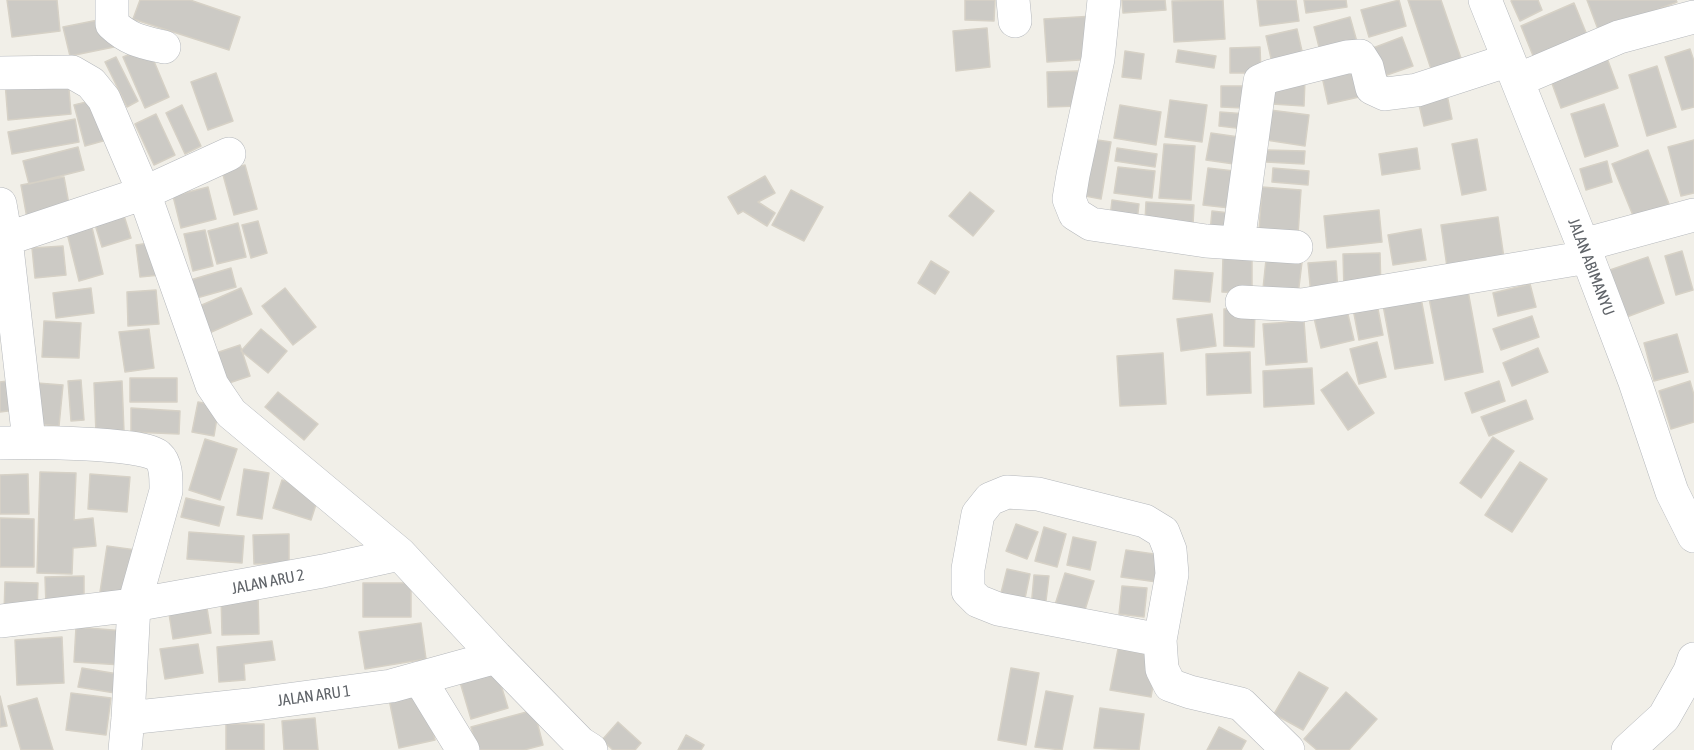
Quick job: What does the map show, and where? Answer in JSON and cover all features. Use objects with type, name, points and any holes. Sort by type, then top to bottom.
[{"type":"street","points":[[112,0],[112,24],[124,35],[164,48]]},
{"type":"street","points":[[1104,0],[1098,59],[1071,191],[1070,199],[1074,214],[1091,224],[1238,243],[1296,247]]},
{"type":"street","name":"JALAN ABIMANYU","points":[[1485,0],[1586,251],[1635,382],[1672,492],[1694,536]]},
{"type":"street","points":[[1238,243],[1260,81],[1271,76],[1347,57],[1360,56],[1367,67],[1372,88],[1385,94],[1417,90],[1514,70],[1619,37],[1694,17]]},
{"type":"street","points":[[0,73],[72,72],[91,83],[104,99],[144,193],[212,385],[231,413],[400,554],[578,748]]},
{"type":"street","points":[[6,238],[144,193],[229,154]]},
{"type":"street","points":[[0,204],[6,238],[15,442],[140,448],[158,456],[166,472],[166,491],[134,605],[129,718],[125,750]]},
{"type":"street","points":[[1242,302],[1302,305],[1586,251],[1694,215]]},
{"type":"street","points":[[1160,640],[998,609],[978,601],[968,591],[968,569],[978,514],[990,499],[1007,492],[1038,494],[1146,521],[1163,532],[1170,550],[1172,574],[1160,640],[1162,669],[1170,685],[1241,704],[1288,750]]},
{"type":"street","name":"JALAN ARU 2","points":[[0,621],[134,605],[323,571],[400,554]]},
{"type":"street","name":"JALAN ARU 1","points":[[129,718],[391,686],[496,657]]},
{"type":"street","points":[[1628,750],[1664,717],[1690,670],[1694,658]]},
{"type":"street","points":[[419,678],[463,750]]},
{"type":"building","points":[[7,0],[57,0],[60,31],[12,37]]},
{"type":"building","points":[[140,0],[190,0],[240,17],[229,50],[133,19]]},
{"type":"building","points":[[965,0],[995,0],[994,21],[965,20]]},
{"type":"building","points":[[1122,0],[1165,0],[1166,10],[1123,13]]},
{"type":"building","points":[[1223,0],[1225,39],[1174,42],[1172,1]]},
{"type":"building","points":[[1257,0],[1296,0],[1299,21],[1260,26]]},
{"type":"building","points":[[1304,0],[1346,0],[1347,7],[1306,13]]},
{"type":"building","points":[[1399,0],[1406,26],[1369,37],[1361,10]]},
{"type":"building","points":[[1408,0],[1441,0],[1464,67],[1434,78]]},
{"type":"building","points":[[1538,0],[1542,10],[1520,21],[1511,1]]},
{"type":"building","points":[[1587,0],[1676,0],[1677,2],[1599,32]]},
{"type":"building","points":[[1574,3],[1589,40],[1536,63],[1521,26]]},
{"type":"building","points":[[1094,16],[1096,59],[1047,62],[1044,19]]},
{"type":"building","points":[[1350,17],[1359,49],[1322,59],[1314,27]]},
{"type":"building","points":[[108,18],[114,47],[70,56],[63,27]]},
{"type":"building","points":[[987,28],[990,67],[956,71],[953,31]]},
{"type":"building","points":[[1297,29],[1304,60],[1273,67],[1266,36]]},
{"type":"building","points":[[1402,37],[1413,66],[1384,76],[1373,48]]},
{"type":"building","points":[[148,47],[169,97],[145,108],[123,57]]},
{"type":"building","points":[[1260,47],[1261,73],[1230,73],[1230,48]]},
{"type":"building","points":[[1690,49],[1694,61],[1694,107],[1682,110],[1665,57]]},
{"type":"building","points":[[1178,50],[1216,56],[1214,68],[1176,62]]},
{"type":"building","points":[[1125,51],[1144,54],[1141,79],[1122,77]]},
{"type":"building","points":[[116,57],[138,101],[127,107],[105,62]]},
{"type":"building","points":[[1607,58],[1618,88],[1561,108],[1550,78]]},
{"type":"building","points":[[1351,60],[1359,97],[1328,104],[1320,67]]},
{"type":"building","points":[[1657,66],[1676,127],[1647,136],[1629,75]]},
{"type":"building","points":[[1078,71],[1079,106],[1048,107],[1047,72]]},
{"type":"building","points":[[216,73],[233,121],[208,130],[191,82]]},
{"type":"building","points":[[68,77],[71,114],[8,120],[5,82]]},
{"type":"building","points":[[1273,78],[1305,79],[1304,106],[1272,104]]},
{"type":"building","points":[[1221,86],[1244,86],[1244,108],[1221,107]]},
{"type":"building","points":[[1446,90],[1452,119],[1424,126],[1417,96]]},
{"type":"building","points":[[99,99],[110,139],[85,146],[74,105]]},
{"type":"building","points":[[1170,100],[1207,105],[1202,142],[1165,137]]},
{"type":"building","points":[[1604,104],[1618,146],[1585,157],[1571,114]]},
{"type":"building","points":[[182,105],[201,146],[185,154],[166,113]]},
{"type":"building","points":[[1120,105],[1161,112],[1156,145],[1114,138]]},
{"type":"building","points":[[1270,110],[1309,115],[1305,146],[1266,140]]},
{"type":"building","points":[[1220,112],[1247,114],[1245,129],[1219,126]]},
{"type":"building","points":[[156,114],[175,155],[154,165],[135,124]]},
{"type":"building","points":[[75,119],[79,142],[12,154],[8,132]]},
{"type":"building","points":[[1211,133],[1246,138],[1241,165],[1206,160]]},
{"type":"building","points":[[1084,138],[1111,142],[1101,199],[1075,194]]},
{"type":"building","points":[[1477,139],[1486,190],[1462,195],[1452,144]]},
{"type":"building","points":[[1694,140],[1694,193],[1681,196],[1668,147]]},
{"type":"building","points":[[1164,144],[1195,146],[1191,200],[1159,198]]},
{"type":"building","points":[[78,147],[84,170],[29,184],[23,161]]},
{"type":"building","points":[[1117,148],[1157,154],[1155,167],[1115,161]]},
{"type":"building","points":[[1417,148],[1420,169],[1382,175],[1379,154]]},
{"type":"building","points":[[1267,150],[1305,151],[1304,164],[1266,162]]},
{"type":"building","points":[[1648,150],[1669,204],[1634,218],[1612,164]]},
{"type":"building","points":[[1607,161],[1612,182],[1586,190],[1580,169]]},
{"type":"building","points":[[245,165],[257,209],[234,215],[222,171]]},
{"type":"building","points":[[1118,167],[1155,171],[1152,198],[1114,193]]},
{"type":"building","points":[[1208,168],[1243,172],[1239,209],[1203,205]]},
{"type":"building","points":[[1273,168],[1309,171],[1308,185],[1272,182]]},
{"type":"building","points":[[765,176],[775,193],[758,202],[775,213],[767,226],[743,211],[738,214],[728,197]]},
{"type":"building","points":[[64,177],[70,210],[27,218],[21,185]]},
{"type":"building","points":[[208,187],[216,219],[181,228],[173,196]]},
{"type":"building","points":[[1262,187],[1301,190],[1298,234],[1259,231]]},
{"type":"building","points":[[791,190],[823,207],[804,241],[772,225]]},
{"type":"building","points":[[970,192],[994,211],[973,236],[949,216]]},
{"type":"building","points":[[1112,200],[1139,204],[1137,221],[1110,218]]},
{"type":"building","points":[[1146,202],[1194,205],[1193,225],[1145,221]]},
{"type":"building","points":[[121,206],[131,238],[102,247],[92,215]]},
{"type":"building","points":[[1379,210],[1382,242],[1327,248],[1324,216]]},
{"type":"building","points":[[1212,211],[1239,214],[1237,234],[1210,232]]},
{"type":"building","points":[[1498,217],[1504,258],[1447,267],[1441,225]]},
{"type":"building","points":[[90,219],[103,274],[79,281],[65,225]]},
{"type":"building","points":[[258,221],[267,253],[251,258],[242,225]]},
{"type":"building","points":[[238,223],[246,257],[217,264],[208,231]]},
{"type":"building","points":[[1421,229],[1426,260],[1393,265],[1388,235]]},
{"type":"building","points":[[205,230],[213,266],[193,271],[184,234]]},
{"type":"building","points":[[156,242],[160,275],[140,277],[136,245]]},
{"type":"building","points":[[63,246],[66,275],[35,278],[32,248]]},
{"type":"building","points":[[1267,250],[1303,254],[1297,303],[1262,298]]},
{"type":"building","points":[[1682,251],[1693,290],[1676,295],[1665,256]]},
{"type":"building","points":[[1380,253],[1381,290],[1344,291],[1343,254]]},
{"type":"building","points":[[1223,256],[1252,257],[1252,293],[1222,292]]},
{"type":"building","points":[[1648,257],[1664,303],[1624,318],[1607,271]]},
{"type":"building","points":[[931,261],[949,272],[935,294],[918,283]]},
{"type":"building","points":[[1336,261],[1338,293],[1311,295],[1308,263]]},
{"type":"building","points":[[231,268],[236,287],[193,299],[187,281]]},
{"type":"building","points":[[1175,270],[1213,273],[1210,302],[1173,299]]},
{"type":"building","points":[[1530,284],[1536,307],[1498,316],[1493,293]]},
{"type":"building","points":[[91,288],[94,313],[56,318],[53,293]]},
{"type":"building","points":[[241,288],[252,314],[207,334],[195,308]]},
{"type":"building","points":[[285,288],[316,327],[293,345],[262,306]]},
{"type":"building","points":[[156,290],[159,324],[128,326],[127,292]]},
{"type":"building","points":[[1468,291],[1483,372],[1445,380],[1429,298]]},
{"type":"building","points":[[1375,294],[1383,335],[1359,340],[1351,298]]},
{"type":"building","points":[[1421,298],[1433,363],[1395,369],[1383,305]]},
{"type":"building","points":[[1345,302],[1354,340],[1321,348],[1312,309]]},
{"type":"building","points":[[1224,309],[1255,310],[1254,347],[1224,346]]},
{"type":"building","points":[[1212,314],[1216,346],[1181,351],[1177,319]]},
{"type":"building","points":[[1532,316],[1539,337],[1501,350],[1493,329]]},
{"type":"building","points":[[44,321],[81,323],[79,358],[42,357]]},
{"type":"building","points":[[1304,321],[1307,362],[1266,365],[1263,324]]},
{"type":"building","points":[[149,329],[154,368],[125,372],[119,332]]},
{"type":"building","points":[[261,329],[287,351],[268,373],[241,351]]},
{"type":"building","points":[[1677,334],[1688,372],[1654,381],[1644,343]]},
{"type":"building","points":[[1377,342],[1386,377],[1359,384],[1350,349]]},
{"type":"building","points":[[240,345],[250,376],[223,385],[213,354]]},
{"type":"building","points":[[1538,348],[1548,372],[1512,386],[1503,363]]},
{"type":"building","points":[[1250,352],[1251,393],[1207,395],[1206,354]]},
{"type":"building","points":[[1163,353],[1166,404],[1120,406],[1117,356]]},
{"type":"building","points":[[1312,368],[1314,404],[1264,407],[1263,371]]},
{"type":"building","points":[[1347,372],[1374,413],[1348,430],[1321,390]]},
{"type":"building","points":[[130,378],[177,378],[177,402],[130,402]]},
{"type":"building","points":[[14,380],[16,410],[0,412],[0,382]]},
{"type":"building","points":[[81,380],[84,420],[71,421],[68,381]]},
{"type":"building","points":[[122,381],[124,432],[96,434],[94,383]]},
{"type":"building","points":[[1499,381],[1505,401],[1472,413],[1465,393]]},
{"type":"building","points":[[1690,381],[1694,395],[1694,422],[1671,429],[1659,391]]},
{"type":"building","points":[[37,383],[63,385],[59,426],[33,424]]},
{"type":"building","points":[[278,392],[318,424],[304,440],[265,407]]},
{"type":"building","points":[[1526,400],[1533,419],[1489,436],[1481,417]]},
{"type":"building","points":[[198,402],[219,406],[214,436],[192,432]]},
{"type":"building","points":[[131,408],[180,411],[179,434],[131,432]]},
{"type":"building","points":[[1493,437],[1514,451],[1481,498],[1460,483]]},
{"type":"building","points":[[205,439],[237,449],[220,500],[189,490]]},
{"type":"building","points":[[1520,462],[1547,479],[1512,532],[1485,515]]},
{"type":"building","points":[[244,469],[269,473],[262,519],[237,515]]},
{"type":"building","points":[[40,472],[76,473],[74,520],[93,518],[96,546],[73,548],[72,574],[37,573]]},
{"type":"building","points":[[28,474],[29,514],[0,514],[0,475]]},
{"type":"building","points":[[90,474],[130,477],[127,512],[88,509]]},
{"type":"building","points":[[282,480],[320,492],[311,520],[273,508]]},
{"type":"building","points":[[186,498],[224,507],[219,526],[181,517]]},
{"type":"building","points":[[0,518],[34,519],[34,567],[0,567]]},
{"type":"building","points":[[1016,524],[1038,532],[1027,559],[1006,551]]},
{"type":"building","points":[[1044,527],[1066,534],[1057,567],[1035,561]]},
{"type":"building","points":[[189,532],[244,536],[242,563],[187,559]]},
{"type":"building","points":[[289,534],[289,563],[254,564],[253,535]]},
{"type":"building","points":[[1073,537],[1096,542],[1090,570],[1067,565]]},
{"type":"building","points":[[107,546],[136,550],[129,596],[100,592]]},
{"type":"building","points":[[1126,550],[1161,555],[1157,582],[1121,577]]},
{"type":"building","points":[[1007,569],[1030,574],[1024,603],[1000,597]]},
{"type":"building","points":[[1065,573],[1094,581],[1084,613],[1055,605]]},
{"type":"building","points":[[1034,575],[1049,576],[1045,609],[1031,608]]},
{"type":"building","points":[[84,576],[84,605],[46,606],[45,577]]},
{"type":"building","points":[[5,582],[38,583],[37,614],[4,613]]},
{"type":"building","points":[[363,583],[411,583],[411,617],[363,617]]},
{"type":"building","points":[[1122,586],[1147,588],[1144,617],[1119,614]]},
{"type":"building","points":[[258,594],[259,634],[222,635],[221,595]]},
{"type":"building","points":[[207,608],[211,633],[173,639],[169,614]]},
{"type":"building","points":[[421,623],[426,659],[365,669],[359,632]]},
{"type":"building","points":[[76,627],[125,631],[122,665],[74,662]]},
{"type":"building","points":[[62,637],[64,683],[17,685],[15,640]]},
{"type":"building","points":[[272,641],[275,660],[244,664],[245,680],[219,682],[217,647]]},
{"type":"building","points":[[198,644],[203,673],[165,679],[160,649]]},
{"type":"building","points":[[1118,649],[1158,656],[1151,697],[1110,690]]},
{"type":"building","points":[[82,668],[118,674],[115,693],[78,687]]},
{"type":"building","points":[[1011,668],[1039,673],[1026,745],[998,740]]},
{"type":"building","points":[[497,672],[508,708],[471,719],[460,682]]},
{"type":"building","points":[[1299,672],[1328,688],[1303,730],[1274,714]]},
{"type":"building","points":[[1046,691],[1073,696],[1062,750],[1035,747]]},
{"type":"building","points":[[425,692],[435,740],[399,748],[389,699]]},
{"type":"building","points":[[1346,692],[1377,719],[1349,750],[1317,750],[1304,739]]},
{"type":"building","points":[[71,693],[111,698],[106,735],[66,730]]},
{"type":"building","points":[[0,696],[7,726],[0,727]]},
{"type":"building","points":[[37,698],[53,750],[21,750],[8,706]]},
{"type":"building","points":[[1100,708],[1144,714],[1139,750],[1094,748]]},
{"type":"building","points":[[534,710],[543,745],[524,750],[477,750],[471,727]]},
{"type":"building","points":[[315,718],[318,750],[284,750],[282,721]]},
{"type":"building","points":[[618,722],[641,743],[635,750],[613,750],[602,740]]},
{"type":"building","points":[[226,724],[264,724],[264,750],[226,750]]},
{"type":"building","points":[[1219,727],[1246,741],[1241,750],[1207,750]]},
{"type":"building","points":[[686,735],[704,745],[701,750],[678,750]]}]
